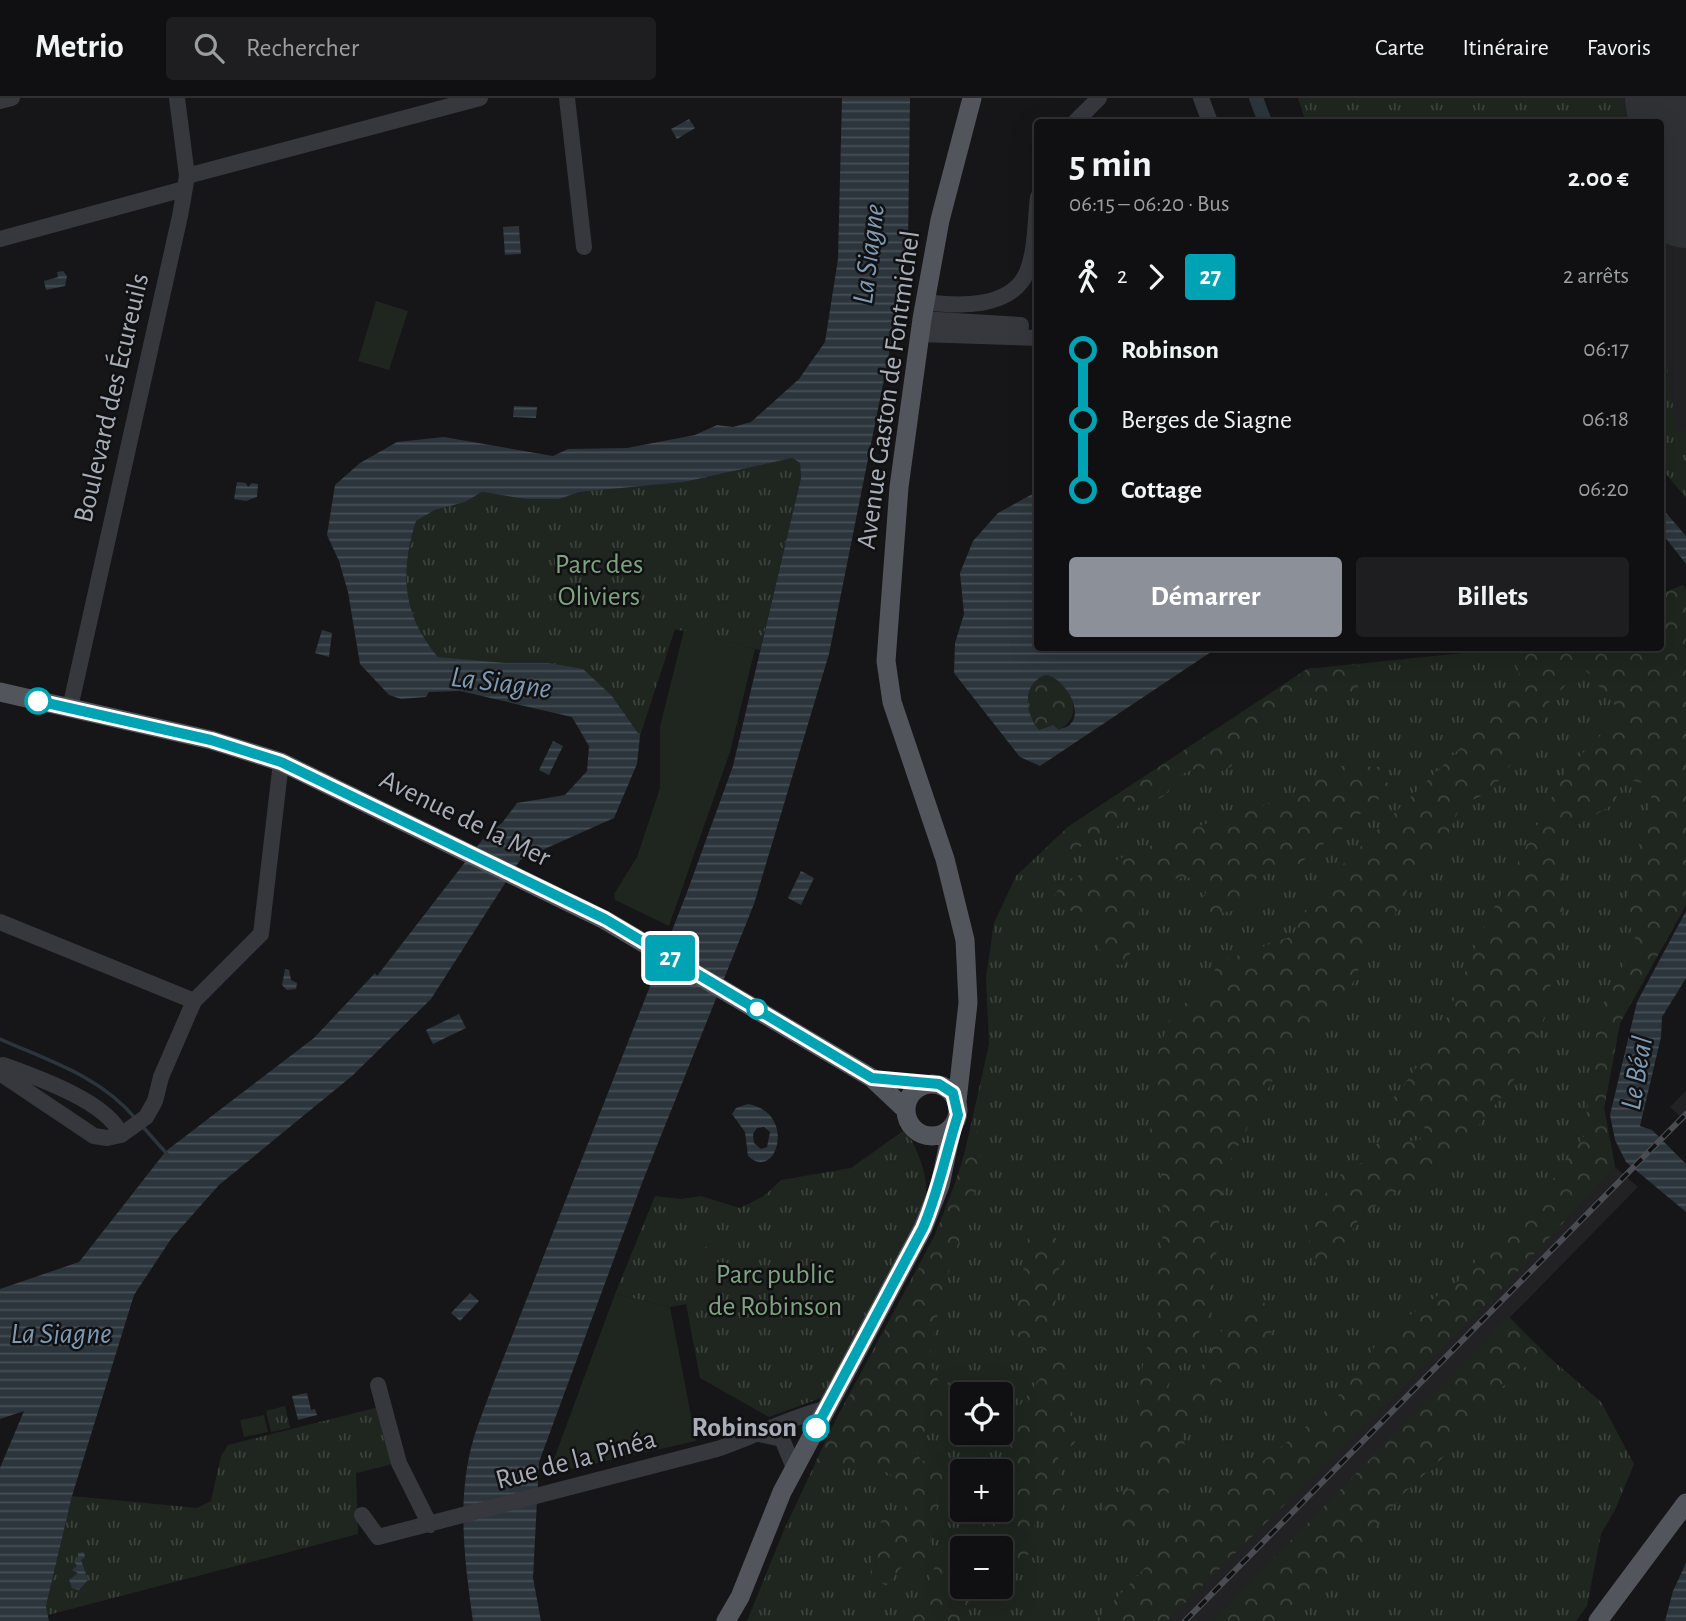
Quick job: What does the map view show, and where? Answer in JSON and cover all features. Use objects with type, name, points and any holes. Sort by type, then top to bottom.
[{"type":"main road","name":"Avenue Gaston de Fontmichel","points":[[957,1101],[969,983],[965,940],[945,859],[887,682],[900,487],[922,318],[940,220],[972,98]]},
{"type":"main road","name":"Avenue de la Mer","points":[[0,692],[234,746],[281,762],[524,879],[648,945],[872,1078]]},
{"type":"main road","points":[[940,1185],[936,1162],[919,1133],[909,1124],[906,1110],[911,1094],[962,1061]]},
{"type":"main road","points":[[726,1621],[740,1597],[771,1515],[794,1468],[923,1228],[940,1185],[952,1128],[958,1115],[957,1101],[947,1088],[872,1078]]},
{"type":"main road","points":[[872,1078],[906,1110]]},
{"type":"main road","points":[[919,1133],[940,1135],[952,1128]]},
{"type":"main road","points":[[1598,1621],[1682,1508]]},
{"type":"main road","points":[[738,1621],[740,1597]]},
{"type":"street","points":[[0,102],[12,98]]},
{"type":"street","name":"Boulevard des Écureuils","points":[[70,708],[186,182],[177,98]]},
{"type":"street","points":[[0,239],[186,182],[480,98]]},
{"type":"street","points":[[567,98],[584,247]]},
{"type":"street","points":[[1078,119],[1099,98]]},
{"type":"street","points":[[1201,98],[1209,119]]},
{"type":"street","points":[[922,318],[986,302],[1001,296],[1022,281],[1029,263],[1034,226]]},
{"type":"street","points":[[922,318],[1021,325],[1020,337],[1034,338]]},
{"type":"street","points":[[0,1073],[94,1136],[107,1138],[133,1126],[155,1101],[160,1077],[194,1001],[261,934],[281,762]]},
{"type":"street","points":[[0,922],[194,1001]]},
{"type":"street","points":[[0,1064],[42,1080],[106,1114],[116,1123],[133,1126]]},
{"type":"street","points":[[378,1385],[398,1463],[430,1525]]},
{"type":"street","name":"Rue de la Pinéa","points":[[362,1515],[379,1537],[717,1449],[793,1418],[825,1409]]},
{"type":"street","points":[[759,1434],[809,1441],[805,1426],[793,1418]]},
{"type":"street","points":[[782,1439],[794,1468]]},
{"type":"shaded area","points":[[1298,98],[1686,98],[1686,498],[1664,472],[1664,119],[1305,119]]},
{"type":"shaded area","points":[[1686,1091],[1686,1122],[1670,1107]]},
{"type":"shaded area","points":[[1615,1167],[1638,1187],[1212,1621],[1167,1621],[1492,1299]]},
{"type":"green space","points":[[1298,98],[1622,98],[1626,119],[1305,119]]},
{"type":"green space","points":[[376,301],[408,311],[389,370],[358,361]]},
{"type":"green space","points":[[1664,350],[1677,431],[1686,430],[1686,498],[1664,472]]},
{"type":"green space","name":"Parc des Oliviers","points":[[792,458],[800,463],[801,478],[760,650],[675,629],[640,736],[612,696],[548,663],[506,663],[438,657],[417,625],[408,592],[408,558],[416,521],[435,510],[465,502],[482,492],[525,499],[559,499],[580,492],[683,482]]},
{"type":"green space","points":[[1683,585],[1686,590],[1686,905],[1620,1023],[1604,1108],[1615,1167],[1492,1299],[1167,1621],[747,1621],[784,1530],[837,1417],[935,1235],[962,1165],[989,1044],[986,977],[994,923],[1016,876],[1068,827],[1307,669],[1483,651],[1664,651],[1664,593]]},
{"type":"green space","points":[[1683,585],[1686,590],[1686,905],[1620,1023],[1604,1108],[1615,1167],[1492,1299],[1167,1621],[1095,1621],[1191,1519],[1329,1408],[1385,1333],[1461,1279],[1491,1243],[1540,1197],[1584,1136],[1599,1012],[1636,940],[1623,910],[1654,786],[1623,778],[1614,804],[1572,828],[1560,842],[1563,909],[1545,1018],[1511,1085],[1446,1166],[1394,1193],[1360,1217],[1344,1244],[1333,1271],[1318,1269],[1310,1248],[1306,1218],[1345,1169],[1362,1163],[1375,1144],[1420,1140],[1426,1123],[1382,1113],[1424,1058],[1446,1019],[1481,933],[1566,770],[1622,714],[1584,668],[1567,671],[1568,683],[1546,705],[1542,724],[1490,792],[1461,805],[1439,854],[1419,867],[1387,930],[1361,964],[1339,1013],[1281,1064],[1226,1169],[1211,1312],[1165,1390],[1183,1399],[1228,1320],[1250,1295],[1282,1313],[1269,1336],[1241,1371],[1207,1391],[1207,1408],[1197,1411],[1182,1426],[1186,1453],[1178,1467],[1158,1470],[1135,1454],[1141,1374],[1147,1347],[1157,1340],[1161,1315],[1155,1297],[1164,1225],[1161,1173],[1148,1139],[1153,1117],[1155,1062],[1169,1021],[1185,1003],[1210,987],[1215,969],[1226,960],[1292,936],[1314,898],[1345,862],[1522,687],[1518,669],[1508,651],[1664,651],[1664,593]]},
{"type":"green space","points":[[684,630],[755,649],[730,752],[669,926],[615,900],[614,894],[637,857],[660,788],[660,727]]},
{"type":"green space","points":[[1358,664],[1358,692],[1340,696],[1307,696],[1235,748],[1232,766],[1216,774],[1200,767],[1182,774],[1164,796],[1138,808],[1111,832],[1054,859],[1043,851],[1068,827],[1307,669]]},
{"type":"green space","points":[[1046,675],[1063,684],[1072,700],[1072,717],[1067,725],[1058,730],[1052,725],[1039,730],[1028,708],[1032,685]]},
{"type":"green space","points":[[1341,766],[1383,767],[1383,778],[1392,788],[1299,864],[1256,878],[1256,894],[1240,910],[1203,915],[1196,903],[1206,893],[1201,877],[1154,880],[1136,891],[1138,929],[1125,965],[1108,964],[1099,947],[1101,919],[1068,910],[1052,898],[1065,881],[1196,827],[1284,799]]},
{"type":"green space","name":"Parc public de Robinson","points":[[906,1129],[923,1169],[926,1189],[923,1211],[823,1397],[769,1417],[700,1378],[686,1304],[670,1307],[615,1294],[655,1196],[681,1199],[701,1196],[740,1208],[764,1196],[781,1180],[851,1168]]},
{"type":"green space","points":[[984,1130],[975,1193],[944,1286],[931,1345],[930,1363],[940,1384],[948,1429],[912,1433],[912,1443],[921,1460],[944,1469],[926,1566],[904,1564],[886,1586],[870,1575],[881,1521],[901,1513],[907,1504],[902,1485],[892,1475],[861,1460],[846,1466],[815,1463],[922,1261],[957,1178],[969,1134]]},
{"type":"green space","points":[[713,1223],[721,1237],[695,1254],[686,1240]]},
{"type":"green space","points":[[1029,1231],[1048,1232],[1062,1243],[1050,1352],[1027,1344],[1014,1333]]},
{"type":"green space","points":[[615,1294],[670,1307],[696,1441],[567,1470],[551,1467]]},
{"type":"green space","points":[[1509,1317],[1534,1344],[1601,1402],[1634,1464],[1615,1510],[1601,1534],[1587,1606],[1576,1621],[1212,1621]]},
{"type":"green space","points":[[1509,1317],[1547,1355],[1524,1368],[1492,1396],[1449,1452],[1405,1492],[1314,1598],[1283,1621],[1212,1621]]},
{"type":"green space","points":[[1067,1360],[1075,1443],[1058,1455],[1063,1506],[1051,1523],[1033,1520],[1035,1530],[1032,1548],[1013,1571],[1013,1536],[962,1536],[965,1522],[1013,1522],[1013,1459],[1007,1459],[1002,1445],[1013,1445],[1013,1415],[1052,1362]]},
{"type":"green space","points":[[285,1406],[290,1428],[271,1432],[266,1411]]},
{"type":"green space","points":[[379,1407],[393,1464],[356,1473],[358,1534],[48,1615],[46,1606],[72,1496],[197,1508],[211,1501],[221,1456],[228,1445]]},
{"type":"green space","points":[[264,1415],[268,1432],[244,1437],[240,1420]]},
{"type":"green space","points":[[1152,1479],[1173,1480],[1159,1519],[1124,1543],[1103,1519],[1106,1496]]},
{"type":"green space","points":[[936,1562],[950,1564],[950,1599],[971,1599],[962,1621],[897,1621],[904,1614],[918,1611]]},
{"type":"water","name":"La Siagne","points":[[842,98],[910,98],[908,242],[889,354],[829,654],[754,904],[642,1183],[539,1462],[533,1578],[541,1621],[473,1621],[463,1513],[471,1448],[492,1387],[686,895],[733,766],[801,478],[800,463],[792,458],[684,482],[580,492],[559,499],[525,499],[482,492],[465,502],[435,510],[416,521],[408,558],[408,592],[417,625],[438,657],[506,663],[548,663],[583,669],[612,696],[640,736],[637,764],[614,818],[520,860],[431,999],[352,1076],[219,1185],[171,1239],[134,1295],[72,1496],[46,1606],[49,1621],[0,1621],[0,1468],[24,1411],[0,1419],[0,1289],[79,1262],[166,1151],[314,1038],[375,973],[377,976],[486,835],[502,823],[517,803],[565,795],[587,771],[589,746],[572,717],[460,691],[429,692],[426,697],[401,699],[389,695],[360,664],[348,592],[339,561],[327,535],[335,485],[360,463],[397,442],[444,437],[553,456],[568,449],[627,448],[695,435],[717,425],[733,427],[751,422],[799,379],[825,342],[838,259]]},
{"type":"water","points":[[689,119],[695,128],[677,139],[671,129]]},
{"type":"water","points":[[519,226],[521,254],[505,255],[503,227]]},
{"type":"water","points":[[63,271],[67,276],[65,286],[46,290],[44,281],[58,277],[57,272]]},
{"type":"water","points":[[514,406],[537,407],[536,418],[513,417]]},
{"type":"water","points":[[237,482],[246,483],[248,487],[252,483],[258,484],[257,497],[246,501],[234,499]]},
{"type":"water","points":[[1034,493],[1034,651],[1212,651],[1040,766],[1020,757],[954,673],[955,643],[964,614],[960,573],[973,541],[998,513]],"holes":[[[1046,675],[1060,683],[1074,705],[1073,720],[1059,730],[1053,725],[1039,730],[1028,708],[1032,685]]]},
{"type":"water","points":[[1664,510],[1686,536],[1686,564],[1664,536]]},
{"type":"water","points":[[322,630],[332,633],[329,657],[315,653]]},
{"type":"water","points":[[553,741],[563,746],[549,775],[539,770]]},
{"type":"water","points":[[801,871],[814,878],[801,905],[788,898]]},
{"type":"water","points":[[1686,911],[1686,978],[1662,1017],[1661,1037],[1640,1126],[1652,1130],[1686,1164],[1686,1212],[1626,1162],[1615,1140],[1610,1115],[1637,1002]]},
{"type":"water","points":[[285,969],[289,970],[291,980],[297,983],[296,989],[287,990],[282,985]]},
{"type":"water","points":[[459,1014],[466,1028],[433,1044],[426,1030]]},
{"type":"water","points":[[748,1104],[764,1110],[773,1120],[777,1144],[767,1161],[758,1162],[748,1156],[745,1132],[732,1114],[736,1108]],"holes":[[[764,1127],[770,1132],[767,1147],[761,1149],[754,1143],[753,1134],[757,1128]]]},
{"type":"water","points":[[470,1293],[479,1301],[460,1321],[451,1313]]},
{"type":"water","points":[[307,1393],[311,1410],[315,1409],[317,1415],[298,1420],[292,1396]]},
{"type":"water","points":[[84,1552],[85,1557],[81,1560],[88,1580],[79,1590],[72,1588],[69,1580],[78,1573],[72,1570],[77,1566],[74,1561],[78,1559],[78,1553]]},
{"type":"water","points":[[1686,1563],[1686,1621],[1665,1621],[1673,1591]]},
{"type":"waterway","name":"Le Béal","points":[[1256,98],[1264,119]]},
{"type":"waterway","points":[[0,1039],[90,1080],[121,1103],[135,1118]]},
{"type":"waterway","points":[[143,1127],[168,1155]]},
{"type":"runway","points":[[1669,98],[1686,204]]},
{"type":"railway","points":[[1185,1621],[1686,1114]]},
{"type":"bus line","name":"27","points":[[38,701],[211,740],[281,762],[605,919],[872,1078],[939,1084],[953,1093],[959,1108],[958,1115],[952,1128],[936,1199],[816,1428]]},
{"type":"place","name":"Robinson","points":[[816,1428]]}]
